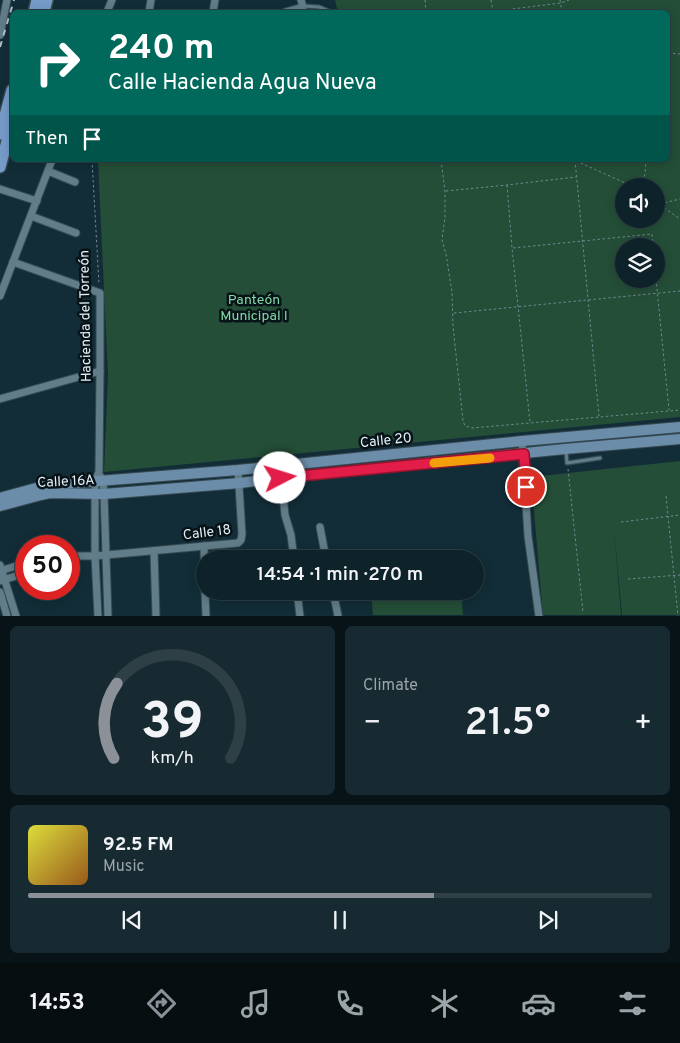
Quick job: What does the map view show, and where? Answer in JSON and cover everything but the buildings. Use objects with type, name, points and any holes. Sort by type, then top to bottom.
[{"type":"main road","points":[[0,134],[10,98]]},
{"type":"main road","points":[[0,167],[10,130]]},
{"type":"main road","name":"Calle 20","points":[[99,478],[238,470],[680,427]]},
{"type":"main road","points":[[601,434],[602,446]]},
{"type":"main road","name":"Calle 20","points":[[100,494],[240,483],[680,439]]},
{"type":"main road","points":[[406,453],[406,466]]},
{"type":"main road","points":[[176,475],[176,488]]},
{"type":"main road","name":"Calle 16A","points":[[0,498],[47,485],[99,478]]},
{"type":"main road","name":"Calle 16A","points":[[0,506],[40,495],[100,494]]},
{"type":"street","points":[[0,35],[7,0]]},
{"type":"street","points":[[289,10],[302,3]]},
{"type":"street","points":[[0,296],[51,162]]},
{"type":"street","points":[[48,171],[75,182]]},
{"type":"street","points":[[0,189],[36,201]]},
{"type":"street","points":[[31,216],[76,233]]},
{"type":"street","points":[[14,262],[100,293]]},
{"type":"street","name":"Hacienda del Torreón","points":[[100,293],[100,494]]},
{"type":"street","points":[[0,400],[100,371]]},
{"type":"street","points":[[522,441],[528,536],[539,616]]},
{"type":"street","points":[[280,465],[284,515],[291,535],[293,550]]},
{"type":"street","name":"Calle 18","points":[[80,556],[238,543],[241,540],[242,534],[238,470]]},
{"type":"street","points":[[100,494],[106,555],[108,616]]},
{"type":"street","points":[[98,616],[95,556],[100,494]]},
{"type":"street","points":[[320,527],[324,550]]},
{"type":"street","points":[[204,546],[204,550]]},
{"type":"street","points":[[154,551],[156,616]]},
{"type":"street","points":[[15,566],[1,569],[2,580],[16,616]]},
{"type":"street","points":[[2,580],[15,576]]},
{"type":"street","points":[[0,592],[7,616]]},
{"type":"street","points":[[205,600],[206,616]]},
{"type":"street","points":[[298,600],[300,616]]},
{"type":"street","points":[[335,600],[338,616]]},
{"type":"lane","points":[[302,3],[326,10]]},
{"type":"lane","points":[[566,449],[567,463],[600,458]]},
{"type":"path","points":[[505,10],[569,0]]},
{"type":"path","name":"Hacienda del Torreón","points":[[92,162],[100,293]]},
{"type":"path","points":[[441,162],[446,191],[442,240],[452,292],[453,326],[465,426],[472,428],[680,410]]},
{"type":"path","points":[[575,162],[599,417]]},
{"type":"path","points":[[579,162],[615,178]]},
{"type":"path","points":[[644,178],[646,162]]},
{"type":"path","points":[[446,191],[577,177]]},
{"type":"path","points":[[507,185],[530,423]]},
{"type":"path","points":[[665,203],[680,199]]},
{"type":"path","points":[[665,208],[680,219]]},
{"type":"path","points":[[512,248],[652,234],[652,238]]},
{"type":"path","points":[[657,288],[670,410]]},
{"type":"path","points":[[453,313],[680,291]]},
{"type":"path","points":[[567,463],[583,612]]},
{"type":"path","points":[[666,496],[678,616]]},
{"type":"path","points":[[622,522],[680,515]]},
{"type":"path","points":[[628,579],[680,575]]},
{"type":"green space","name":"Panteón Municipal I","points":[[335,0],[680,0],[680,417],[104,472],[108,375],[98,162],[670,162],[670,10],[338,10]]},
{"type":"green space","points":[[680,461],[680,615],[622,615],[614,528],[621,615],[543,615],[531,477]]},
{"type":"green space","points":[[372,600],[462,600],[463,615],[373,615]]},
{"type":"railway","points":[[11,10],[14,0]]},
{"type":"railway","points":[[0,47],[10,13]]},
{"type":"slow traffic","points":[[434,463],[490,458]]},
{"type":"route","points":[[280,478],[524,454],[526,487]]}]
